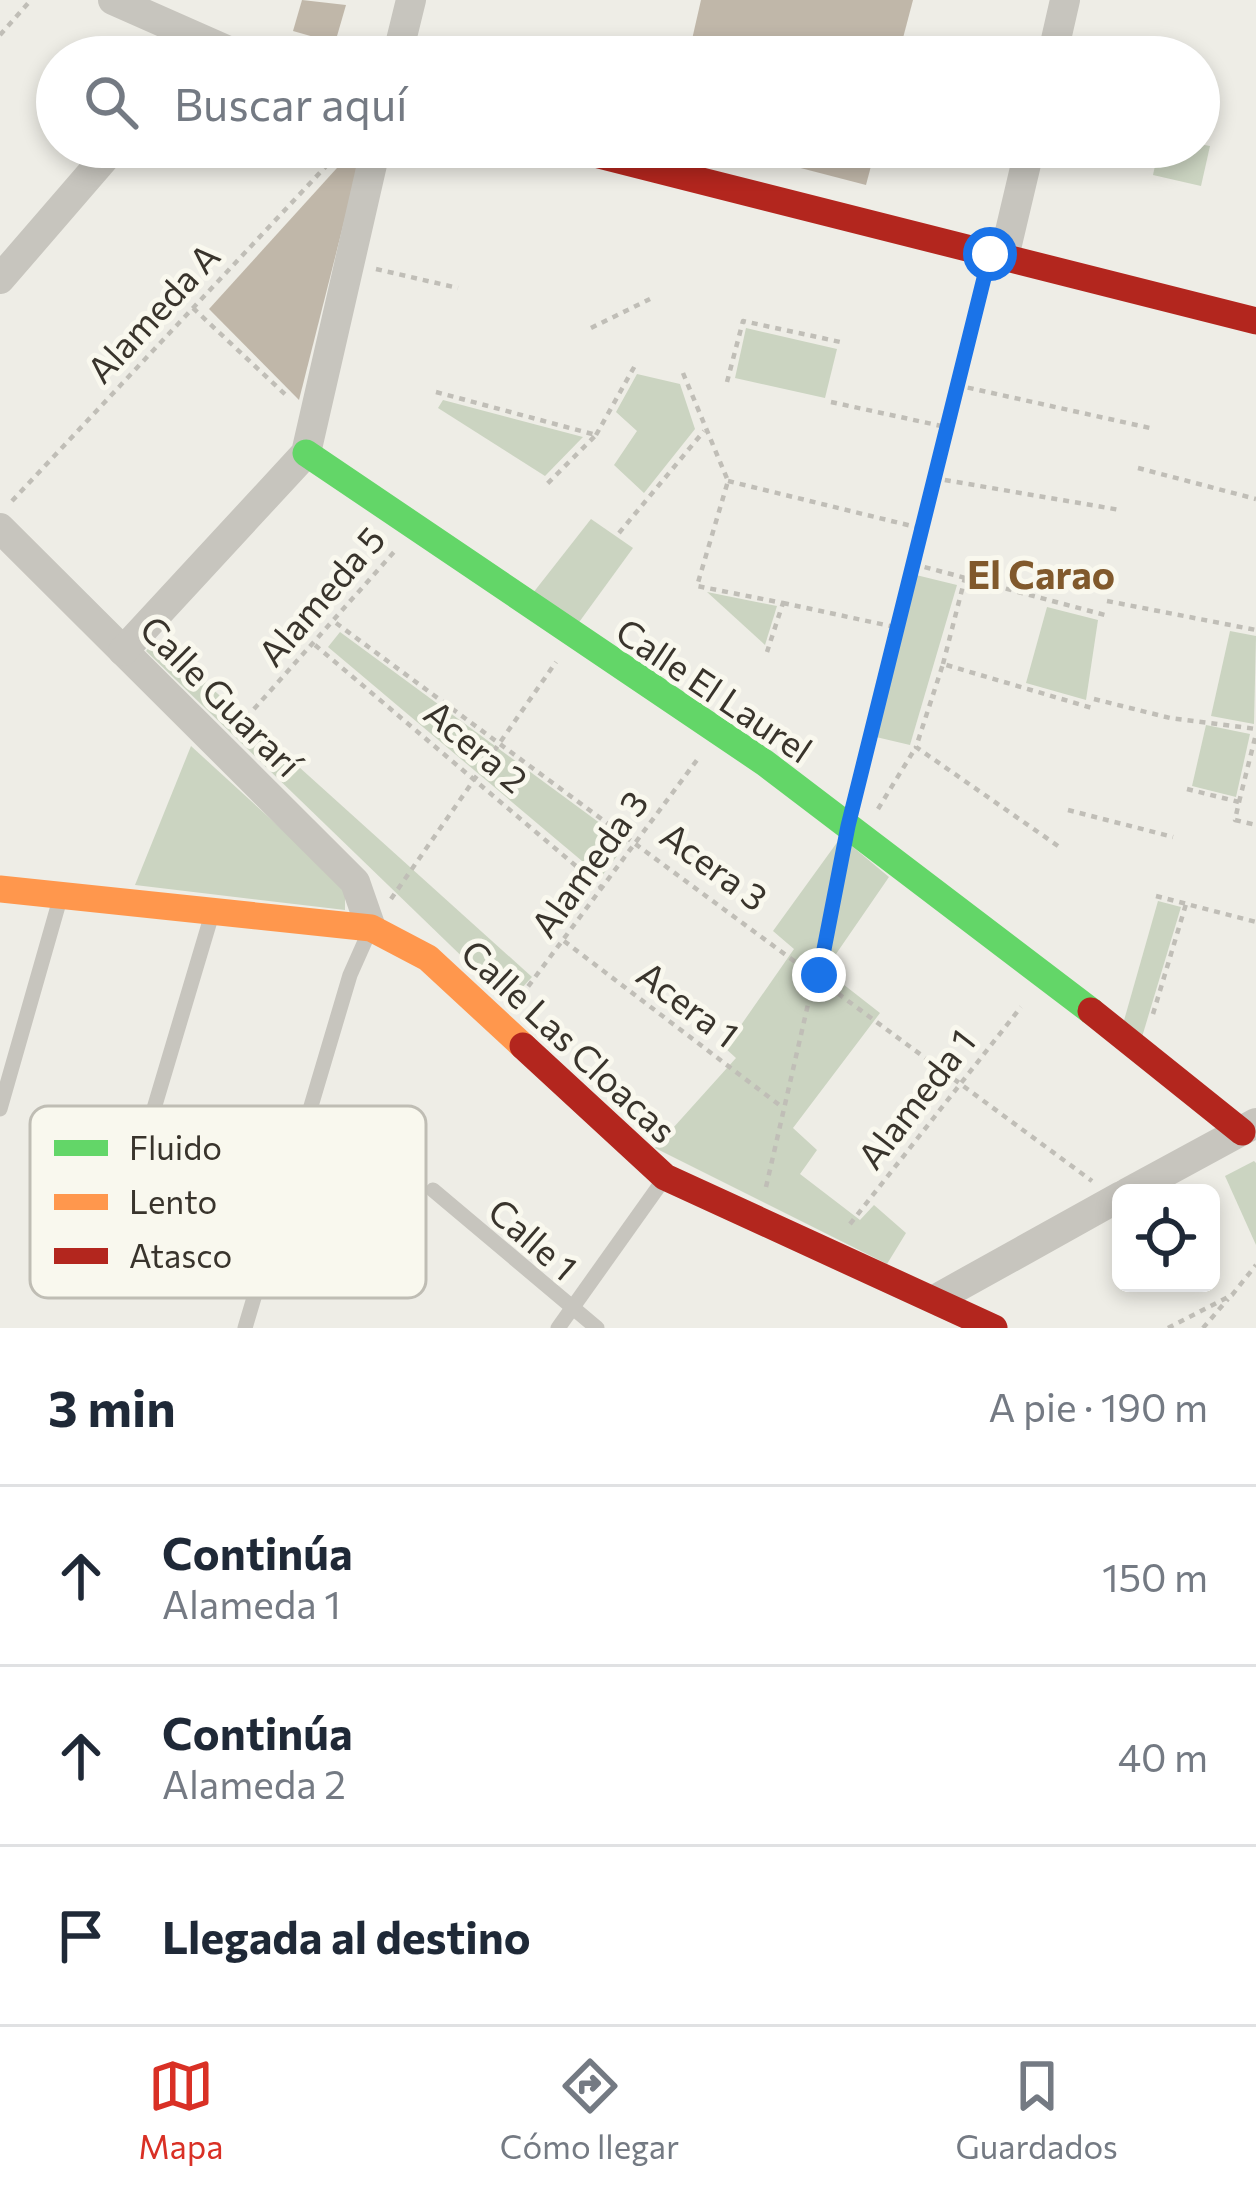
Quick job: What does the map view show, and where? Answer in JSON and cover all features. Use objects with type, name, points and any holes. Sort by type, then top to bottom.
[{"type":"street","points":[[113,0],[174,36]]},
{"type":"street","points":[[402,36],[411,0]]},
{"type":"street","points":[[1057,36],[1065,0]]},
{"type":"street","points":[[0,279],[96,168]]},
{"type":"street","points":[[123,651],[310,437],[371,168]]},
{"type":"street","points":[[651,168],[1256,321]]},
{"type":"street","points":[[997,255],[1024,168]]},
{"type":"street","name":"Calle El Laurel","points":[[310,437],[414,529],[717,732],[1249,1127]]},
{"type":"street","name":"Calle Guararí","points":[[0,528],[355,881],[371,928]]},
{"type":"street","name":"Calle Las Cloacas","points":[[0,890],[371,928],[428,958],[665,1178],[994,1328]]},
{"type":"street","points":[[1143,1184],[1249,1127]]},
{"type":"street","points":[[936,1299],[1112,1201]]},
{"type":"lane","points":[[0,1109],[61,894]]},
{"type":"lane","points":[[154,1106],[212,912]]},
{"type":"lane","points":[[311,1106],[350,975],[371,928]]},
{"type":"lane","points":[[558,1328],[665,1178]]},
{"type":"lane","name":"Calle 1","points":[[433,1190],[597,1328]]},
{"type":"lane","points":[[245,1328],[254,1298]]},
{"type":"path","points":[[0,35],[31,0]]},
{"type":"path","name":"Alameda A","points":[[0,514],[324,168]]},
{"type":"path","points":[[759,1220],[911,564],[956,385],[997,255]]},
{"type":"path","points":[[349,263],[458,288]]},
{"type":"path","points":[[591,328],[650,299]]},
{"type":"path","points":[[193,308],[310,437]]},
{"type":"path","points":[[728,382],[743,321],[845,344]]},
{"type":"path","points":[[546,485],[596,435],[637,362]]},
{"type":"path","points":[[682,374],[728,481],[697,586],[896,627]]},
{"type":"path","points":[[956,385],[1150,428]]},
{"type":"path","points":[[436,392],[596,435]]},
{"type":"path","points":[[831,402],[946,427]]},
{"type":"path","points":[[619,533],[705,429]]},
{"type":"path","points":[[1138,468],[1255,499],[1256,490]]},
{"type":"path","points":[[933,478],[1120,509]]},
{"type":"path","points":[[728,481],[920,528]]},
{"type":"path","name":"Alameda 5","points":[[217,748],[336,623],[414,529]]},
{"type":"path","points":[[911,564],[1105,615]]},
{"type":"path","points":[[848,826],[872,818],[916,748],[965,578]]},
{"type":"path","points":[[1107,601],[1256,630]]},
{"type":"path","points":[[767,652],[783,603]]},
{"type":"path","name":"Acera 3","points":[[336,623],[1112,1190]]},
{"type":"path","points":[[371,928],[573,636]]},
{"type":"path","name":"Acera 2","points":[[315,645],[602,888]]},
{"type":"path","points":[[943,664],[1093,708]]},
{"type":"path","points":[[1094,699],[1170,718],[1256,731],[1235,820],[1256,825]]},
{"type":"path","name":"Alameda 3","points":[[500,1024],[717,732]]},
{"type":"path","points":[[916,748],[1058,846]]},
{"type":"path","points":[[1186,789],[1240,802]]},
{"type":"path","points":[[1068,810],[1173,837]]},
{"type":"path","points":[[1156,896],[1256,922]]},
{"type":"path","points":[[1143,1049],[1186,904]]},
{"type":"path","name":"Acera 1","points":[[564,941],[782,1107]]},
{"type":"path","name":"Alameda 1","points":[[828,1252],[1044,978]]},
{"type":"path","points":[[1204,1328],[1256,1265]]},
{"type":"path","points":[[1168,1328],[1232,1295]]},
{"type":"green space","points":[[1154,168],[1205,168],[1201,186],[1153,175]]},
{"type":"green space","points":[[746,328],[837,349],[825,398],[735,378]]},
{"type":"green space","points":[[637,374],[680,384],[695,429],[644,493],[614,465],[637,431],[616,412]]},
{"type":"green space","points":[[443,400],[583,437],[545,476],[438,408]]},
{"type":"green space","points":[[591,519],[633,548],[577,625],[533,593]]},
{"type":"green space","points":[[916,575],[957,585],[910,745],[876,737]]},
{"type":"green space","points":[[707,592],[777,606],[765,645]]},
{"type":"green space","points":[[1047,607],[1098,620],[1086,700],[1026,683]]},
{"type":"green space","points":[[1230,631],[1256,636],[1254,724],[1211,716]]},
{"type":"green space","points":[[340,632],[627,843],[601,877],[328,647]]},
{"type":"green space","points":[[157,639],[532,977],[509,1002],[146,651]]},
{"type":"green space","points":[[1206,725],[1250,734],[1236,797],[1192,786]]},
{"type":"green space","points":[[191,746],[345,887],[345,910],[135,885]]},
{"type":"green space","points":[[841,837],[889,877],[825,970],[880,1013],[793,1128],[817,1150],[800,1174],[860,1220],[874,1205],[906,1233],[887,1264],[655,1148],[736,1058],[725,1048],[794,949],[773,931]]},
{"type":"green space","points":[[1158,901],[1181,907],[1142,1037],[1123,1024]]},
{"type":"green space","points":[[1256,1163],[1256,1245],[1225,1176]]},
{"type":"building","points":[[302,0],[346,5],[337,36],[293,31]]},
{"type":"building","points":[[701,0],[913,0],[904,36],[693,36]]},
{"type":"building","points":[[337,168],[358,168],[299,400],[209,309]]},
{"type":"building","points":[[801,168],[870,168],[866,185]]},
{"type":"traffic: fast","points":[[306,453],[765,763],[1091,1011]]},
{"type":"traffic: slow","points":[[0,889],[371,928],[428,958],[523,1046]]},
{"type":"traffic: jam","points":[[650,168],[1256,321]]},
{"type":"traffic: jam","points":[[1091,1011],[1242,1132]]},
{"type":"traffic: jam","points":[[523,1046],[665,1177],[994,1328]]},
{"type":"district","name":"El Carao","points":[[1041,573]]},
{"type":"route","points":[[819,975],[848,826],[990,254]]}]
